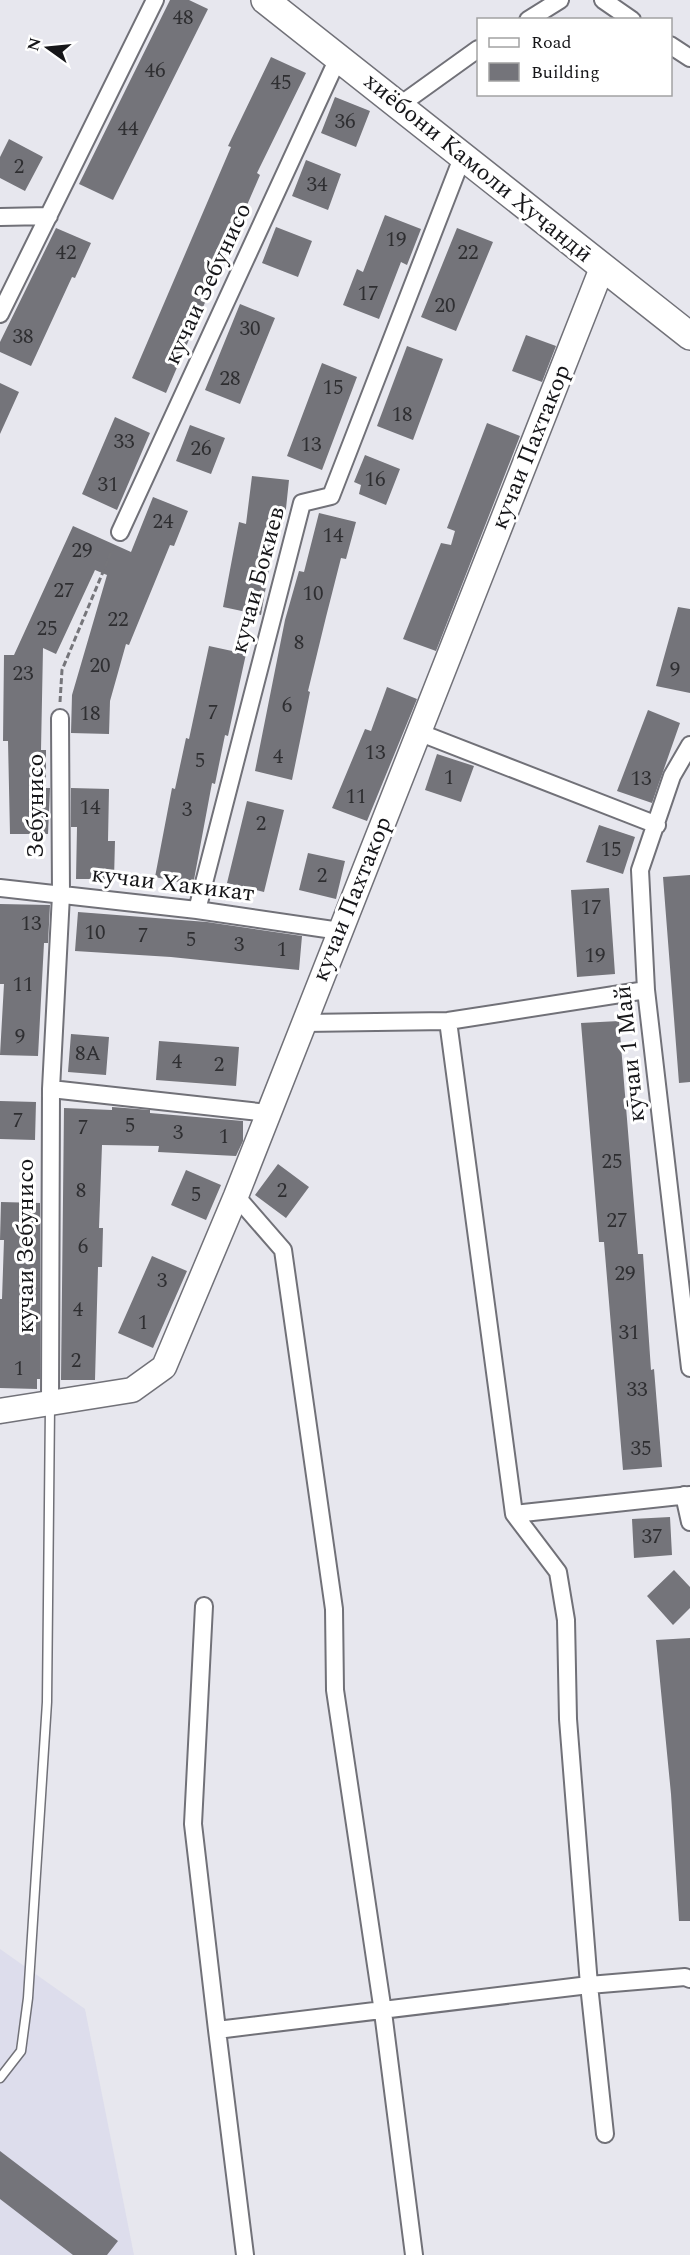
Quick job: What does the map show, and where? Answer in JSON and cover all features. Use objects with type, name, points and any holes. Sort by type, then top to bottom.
[{"type":"main road","name":"хиёбони Камоли Хуҷандӣ","points":[[265,0],[339,56],[462,158],[690,336]]},
{"type":"main road","name":"кучаи Пахтакор","points":[[0,1411],[50,1405],[132,1390],[164,1367],[236,1196],[602,268]]},
{"type":"street","points":[[0,314],[155,0]]},
{"type":"street","points":[[603,0],[629,18]]},
{"type":"street","points":[[531,18],[553,2]]},
{"type":"street","points":[[672,46],[690,58]]},
{"type":"street","points":[[400,105],[477,50]]},
{"type":"street","name":"кучаи Зебунисо","points":[[120,532],[339,56]]},
{"type":"street","name":"кучаи Бокиев","points":[[198,910],[302,503],[332,496],[462,158]]},
{"type":"street","points":[[0,217],[49,216]]},
{"type":"street","name":"Зебунисо","points":[[60,718],[61,895]]},
{"type":"street","points":[[418,732],[657,825]]},
{"type":"street","name":"кӯчаи 1 Май","points":[[690,745],[685,764],[672,776],[640,870],[646,990],[690,1368]]},
{"type":"street","name":"кучаи Хакикат","points":[[0,888],[198,910],[340,931]]},
{"type":"street","name":"кучаи Зебунисо","points":[[50,1405],[51,1089],[61,895]]},
{"type":"street","points":[[304,1023],[448,1021],[646,990]]},
{"type":"street","points":[[448,1021],[514,1514],[558,1572],[566,1620],[568,1719],[589,1985],[605,2134]]},
{"type":"street","points":[[51,1089],[268,1113]]},
{"type":"street","points":[[236,1196],[283,1250],[333,1609],[335,1690],[383,2012],[414,2255]]},
{"type":"street","points":[[514,1514],[687,1495],[690,1522]]},
{"type":"street","points":[[204,1606],[193,1824],[244,2255]]},
{"type":"street","points":[[217,2030],[383,2012],[589,1985],[685,1977],[690,1979]]},
{"type":"lane","points":[[0,2079],[21,2051],[29,1986],[47,1702],[50,1405]]},
{"type":"path","points":[[60,718],[62,670],[120,532]]},
{"type":"shaded area","points":[[0,1949],[85,2009],[134,2255],[0,2255]]},
{"type":"building","points":[[170,0],[189,0],[208,9],[113,200],[79,184]]},
{"type":"building","points":[[271,57],[306,73],[257,173],[260,175],[166,393],[132,378],[231,147],[228,146]]},
{"type":"building","points":[[335,97],[370,111],[356,147],[321,133]]},
{"type":"building","points":[[9,139],[43,157],[25,191],[0,178],[0,157]]},
{"type":"building","points":[[306,160],[341,174],[328,210],[292,196]]},
{"type":"building","points":[[385,215],[421,229],[407,265],[401,262],[379,319],[343,305],[357,269],[363,272]]},
{"type":"building","points":[[276,227],[312,241],[298,277],[262,263]]},
{"type":"building","points":[[56,228],[91,243],[75,278],[72,277],[31,366],[0,352],[0,342]]},
{"type":"building","points":[[457,228],[493,242],[456,331],[421,317]]},
{"type":"building","points":[[240,304],[275,318],[240,404],[205,390]]},
{"type":"building","points":[[526,335],[556,346],[542,382],[512,371]]},
{"type":"building","points":[[407,346],[443,359],[413,440],[377,426]]},
{"type":"building","points":[[322,363],[357,377],[322,470],[287,456]]},
{"type":"building","points":[[0,383],[19,392],[0,434]]},
{"type":"building","points":[[115,417],[150,433],[117,510],[82,494]]},
{"type":"building","points":[[487,423],[520,436],[436,651],[403,639],[441,543],[451,545],[455,531],[447,528]]},
{"type":"building","points":[[190,425],[225,438],[211,474],[176,461]]},
{"type":"building","points":[[365,455],[400,469],[386,505],[359,494],[361,485],[354,482]]},
{"type":"building","points":[[252,476],[289,480],[285,518],[278,517],[261,615],[223,607],[239,522],[246,524]]},
{"type":"building","points":[[153,497],[188,511],[174,546],[170,545],[129,645],[126,644],[110,701],[109,734],[71,733],[72,695],[107,575],[95,570],[56,654],[43,648],[41,750],[46,750],[46,788],[50,788],[48,834],[10,834],[8,741],[3,741],[4,655],[14,655],[73,526],[131,552]]},
{"type":"building","points":[[319,513],[356,522],[346,559],[341,558],[326,617],[308,691],[310,692],[292,780],[255,771],[285,620],[299,571],[304,572]]},
{"type":"building","points":[[678,607],[690,609],[690,693],[656,686]]},
{"type":"building","points":[[209,646],[246,654],[228,736],[225,735],[215,784],[212,783],[193,885],[155,877],[172,788],[175,789],[186,738],[189,739]]},
{"type":"building","points":[[387,687],[417,699],[367,821],[332,808],[365,729],[371,731]]},
{"type":"building","points":[[648,710],[680,723],[652,803],[617,791]]},
{"type":"building","points":[[437,754],[474,766],[461,802],[425,790]]},
{"type":"building","points":[[71,788],[109,789],[108,841],[115,841],[114,879],[76,879],[77,827],[71,827]]},
{"type":"building","points":[[247,801],[284,810],[264,892],[227,883]]},
{"type":"building","points":[[599,825],[635,837],[623,874],[586,862]]},
{"type":"building","points":[[308,853],[345,861],[336,899],[299,890]]},
{"type":"building","points":[[690,875],[690,1082],[679,1083],[663,877]]},
{"type":"building","points":[[609,888],[615,974],[577,977],[571,890]]},
{"type":"building","points":[[0,904],[50,905],[48,943],[44,943],[38,1056],[0,1055],[4,984],[0,984]]},
{"type":"building","points":[[78,912],[207,922],[302,936],[299,970],[171,957],[75,951]]},
{"type":"building","points":[[619,1021],[638,1254],[643,1254],[651,1370],[654,1369],[662,1467],[623,1470],[604,1242],[599,1242],[581,1023]]},
{"type":"building","points":[[71,1034],[109,1037],[106,1075],[68,1072]]},
{"type":"building","points":[[159,1041],[239,1047],[236,1086],[156,1080]]},
{"type":"building","points":[[0,1101],[36,1102],[35,1140],[0,1139]]},
{"type":"building","points":[[112,1107],[150,1110],[150,1113],[243,1121],[243,1141],[236,1156],[158,1152],[159,1146],[102,1145],[99,1228],[103,1228],[102,1267],[98,1267],[95,1380],[61,1380],[64,1108],[112,1110]]},
{"type":"building","points":[[278,1164],[309,1187],[286,1218],[255,1195]]},
{"type":"building","points":[[186,1170],[221,1185],[206,1220],[171,1205]]},
{"type":"building","points":[[1,1202],[40,1203],[40,1379],[37,1379],[37,1389],[0,1388],[0,1299],[2,1299],[4,1240],[0,1240]]},
{"type":"building","points":[[152,1256],[187,1271],[153,1348],[118,1333]]},
{"type":"building","points":[[670,1517],[672,1555],[634,1558],[632,1519]]},
{"type":"building","points":[[674,1570],[690,1587],[690,1608],[673,1625],[647,1596]]},
{"type":"building","points":[[690,1638],[690,1921],[679,1921],[671,1794],[656,1640]]},
{"type":"building","points":[[0,2151],[118,2241],[107,2255],[73,2255],[0,2199]]}]
